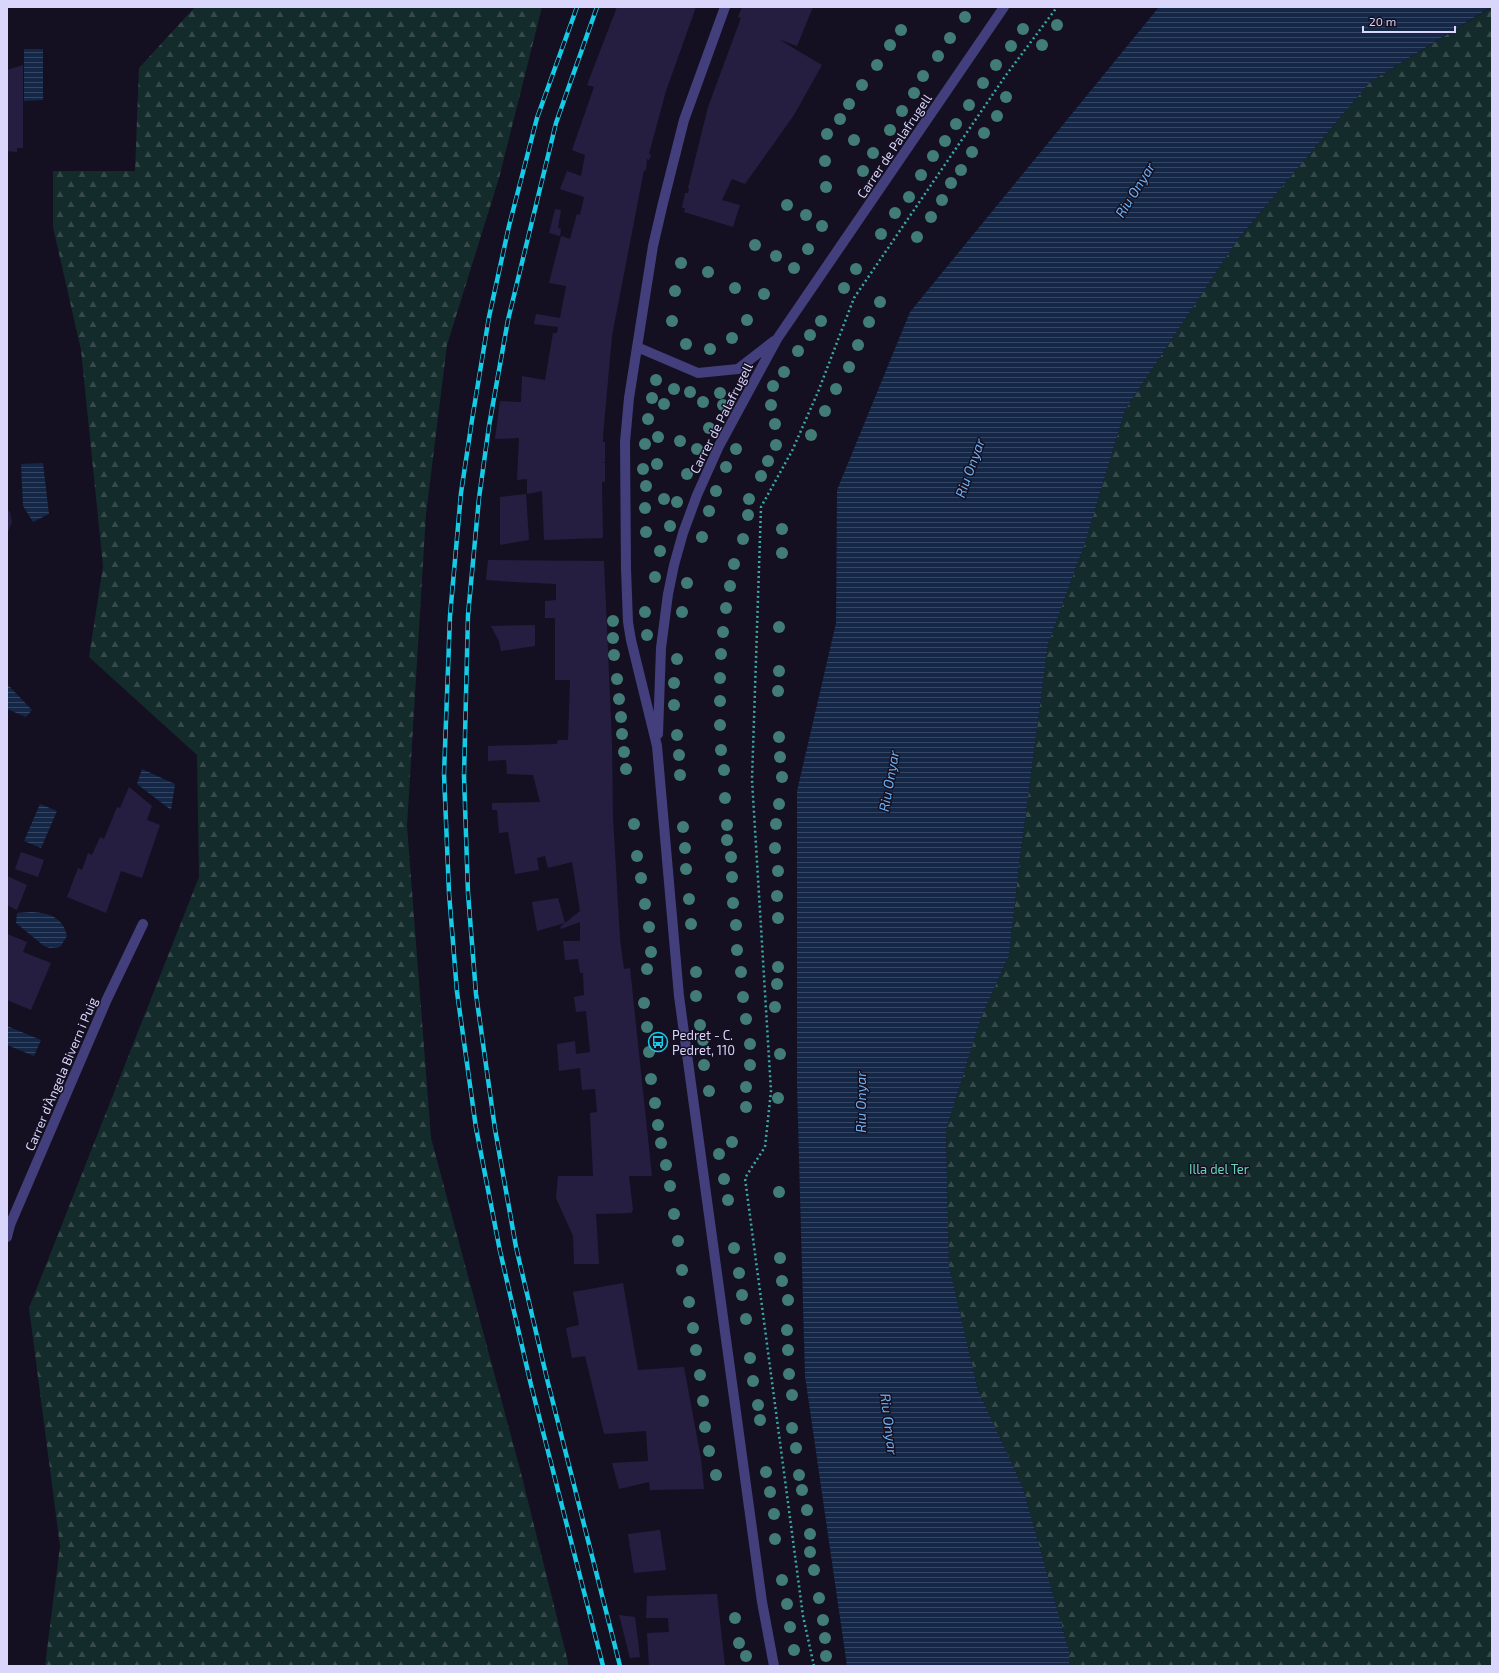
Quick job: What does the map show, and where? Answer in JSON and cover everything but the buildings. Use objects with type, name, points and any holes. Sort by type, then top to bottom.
[{"type":"street","points":[[725,7],[682,127],[653,246],[637,347],[629,398],[625,442],[628,622],[634,656],[657,746],[679,996],[762,1602],[774,1666]]},
{"type":"street","name":"Carrer de Palafrugell","points":[[657,746],[661,648],[668,594],[683,533],[697,495],[719,446],[777,339],[1004,7]]},
{"type":"street","name":"Carrer de Palafrugell","points":[[637,347],[698,373],[738,369],[777,339]]},
{"type":"street","name":"Carrer d'Àngela Bivern i Puig","points":[[7,1237],[10,1225],[107,999],[143,924]]},
{"type":"path","points":[[814,1666],[804,1616],[745,1178],[765,1147],[771,1091],[752,780],[761,507],[792,451],[818,392],[854,298],[1006,75],[1057,7]]},
{"type":"green space","points":[[195,7],[542,7],[499,178],[447,345],[426,514],[407,826],[431,1138],[522,1477],[569,1666],[45,1666],[60,1546],[29,1308],[199,877],[197,755],[89,657],[103,566],[81,350],[53,227],[53,171],[135,171],[139,68]]},
{"type":"green space","name":"Illa del Ter","points":[[1492,7],[1492,1666],[1069,1666],[1069,1651],[1023,1488],[978,1390],[949,1266],[946,1130],[981,1018],[1009,955],[1048,644],[1085,543],[1125,410],[1238,239],[1370,82]]},
{"type":"water","name":"Riu Onyar","points":[[1159,7],[1491,7],[1370,82],[1238,239],[1125,410],[1085,543],[1048,644],[1009,955],[981,1018],[946,1130],[949,1266],[978,1390],[1023,1488],[1069,1651],[1069,1666],[847,1666],[805,1376],[797,1087],[797,791],[836,623],[837,490],[910,312]]},
{"type":"water","points":[[24,49],[43,49],[43,100],[24,101]]},
{"type":"water","points":[[43,463],[49,514],[33,522],[23,506],[21,464]]},
{"type":"water","points":[[7,684],[32,710],[26,717],[7,709]]},
{"type":"water","points":[[142,769],[175,784],[171,810],[137,784]]},
{"type":"water","points":[[40,804],[57,811],[41,848],[24,841]]},
{"type":"water","points":[[32,912],[49,915],[59,920],[67,936],[60,947],[50,948],[44,946],[16,923],[17,913]]},
{"type":"water","points":[[7,1026],[41,1040],[34,1056],[7,1045]]},
{"type":"railway","points":[[577,7],[537,118],[509,226],[489,317],[461,493],[450,616],[444,774],[449,893],[457,992],[476,1128],[500,1251],[531,1385],[603,1666]]},
{"type":"railway","points":[[597,7],[556,123],[508,320],[489,426],[479,498],[468,615],[464,776],[468,893],[476,994],[495,1129],[516,1247],[548,1383],[620,1666]]},
{"type":"place","name":"Pedret - C. Pedret, 110","points":[[658,1042]]}]
